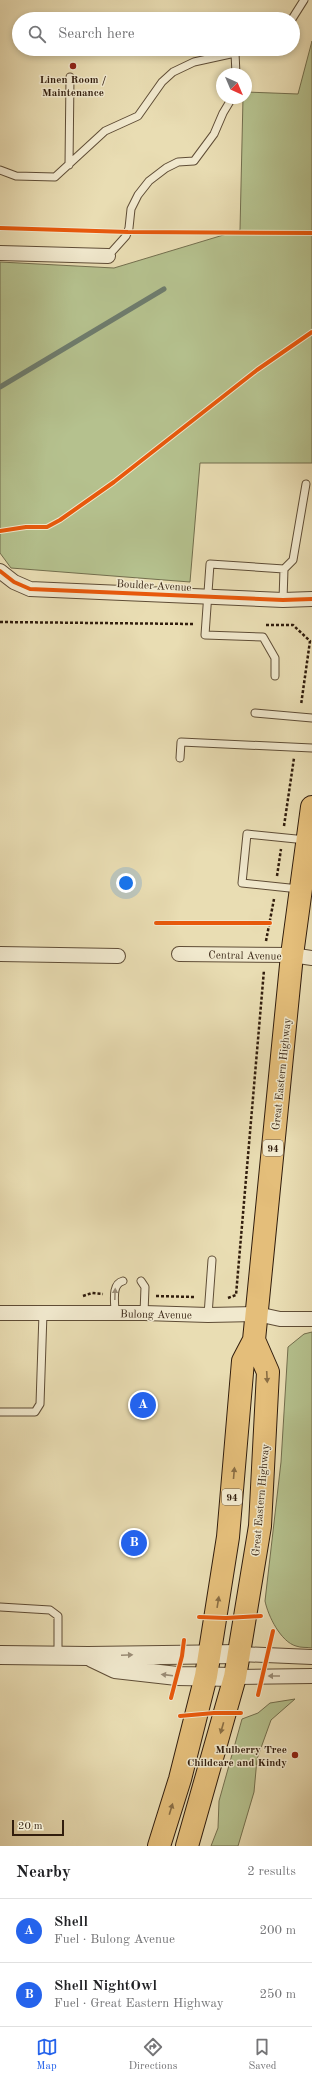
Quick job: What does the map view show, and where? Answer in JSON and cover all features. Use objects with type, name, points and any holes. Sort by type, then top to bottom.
[{"type":"highway","name":"Great Eastern Highway","points":[[160,1846],[180,1779],[206,1676],[228,1538],[243,1361],[254,1340],[302,957],[301,889],[312,807]]},
{"type":"highway","name":"Great Eastern Highway","points":[[187,1846],[235,1677],[260,1526],[268,1372],[254,1340]]},
{"type":"street","points":[[0,253],[108,256]]},
{"type":"street","name":"Boulder Avenue","points":[[0,571],[14,582],[30,589],[282,600],[312,599]]},
{"type":"street","points":[[0,954],[118,956]]},
{"type":"street","name":"Central Avenue","points":[[179,954],[302,957]]},
{"type":"street","name":"Bulong Avenue","points":[[0,1313],[257,1314],[280,1319],[312,1319]]},
{"type":"street","points":[[0,1655],[88,1656],[239,1654],[312,1657]]},
{"type":"street","points":[[88,1656],[115,1669],[177,1676],[312,1676]]},
{"type":"lane","points":[[296,12],[304,0]]},
{"type":"lane","points":[[0,170],[16,176],[55,177],[69,166],[86,147],[105,131],[138,116],[162,82],[173,72],[194,62],[218,56]]},
{"type":"lane","points":[[237,68],[238,56]]},
{"type":"lane","points":[[69,166],[70,77]]},
{"type":"lane","points":[[108,256],[128,232],[131,209],[138,195],[149,181],[166,168],[178,162],[194,161],[214,134],[228,104]]},
{"type":"lane","points":[[282,600],[284,569],[293,560],[306,484]]},
{"type":"lane","points":[[275,676],[275,658],[263,637],[205,635],[210,564],[284,569]]},
{"type":"lane","points":[[255,713],[312,718]]},
{"type":"lane","points":[[180,758],[181,742],[312,748]]},
{"type":"lane","points":[[301,889],[242,883],[247,834],[308,840]]},
{"type":"lane","points":[[208,1315],[212,1260]]},
{"type":"lane","points":[[115,1313],[115,1287],[123,1280]]},
{"type":"lane","points":[[141,1281],[145,1287],[144,1313]]},
{"type":"lane","points":[[0,1412],[35,1412],[40,1404],[42,1313]]},
{"type":"lane","points":[[0,1607],[50,1610],[55,1612],[58,1616],[58,1656]]},
{"type":"path","points":[[262,923],[270,923]]},
{"type":"green space","points":[[312,41],[312,463],[200,463],[190,582],[11,568],[0,553],[0,262],[114,268],[240,230],[243,104],[252,104],[252,92],[298,94]]},
{"type":"green space","points":[[312,1332],[312,1648],[298,1647],[290,1644],[280,1634],[272,1621],[265,1601],[281,1462],[288,1347],[304,1334]]},
{"type":"green space","points":[[295,1699],[271,1720],[257,1759],[254,1792],[238,1846],[211,1846],[218,1828],[219,1801],[242,1719],[258,1713],[270,1703]]},
{"type":"waterway","points":[[0,387],[164,289]]},
{"type":"cycle path","points":[[0,228],[128,232],[312,233]]},
{"type":"cycle path","points":[[0,531],[26,527],[47,527],[60,520],[114,482],[257,370],[312,332]]},
{"type":"cycle path","points":[[0,571],[14,582],[30,589],[283,600],[312,599]]},
{"type":"cycle path","points":[[156,923],[270,923]]},
{"type":"cycle path","points":[[199,1617],[226,1618],[261,1616]]},
{"type":"cycle path","points":[[258,1695],[273,1631]]},
{"type":"cycle path","points":[[171,1698],[182,1656],[184,1640]]},
{"type":"cycle path","points":[[180,1716],[214,1713],[241,1713]]},
{"type":"place","name":"Linen Room / Maintenance","points":[[73,66]]},
{"type":"place","name":"Shell","points":[[143,1405]]},
{"type":"place","name":"Shell NightOwl","points":[[134,1543]]},
{"type":"place","name":"Mulberry Tree Childcare and Kindy","points":[[295,1755]]}]
